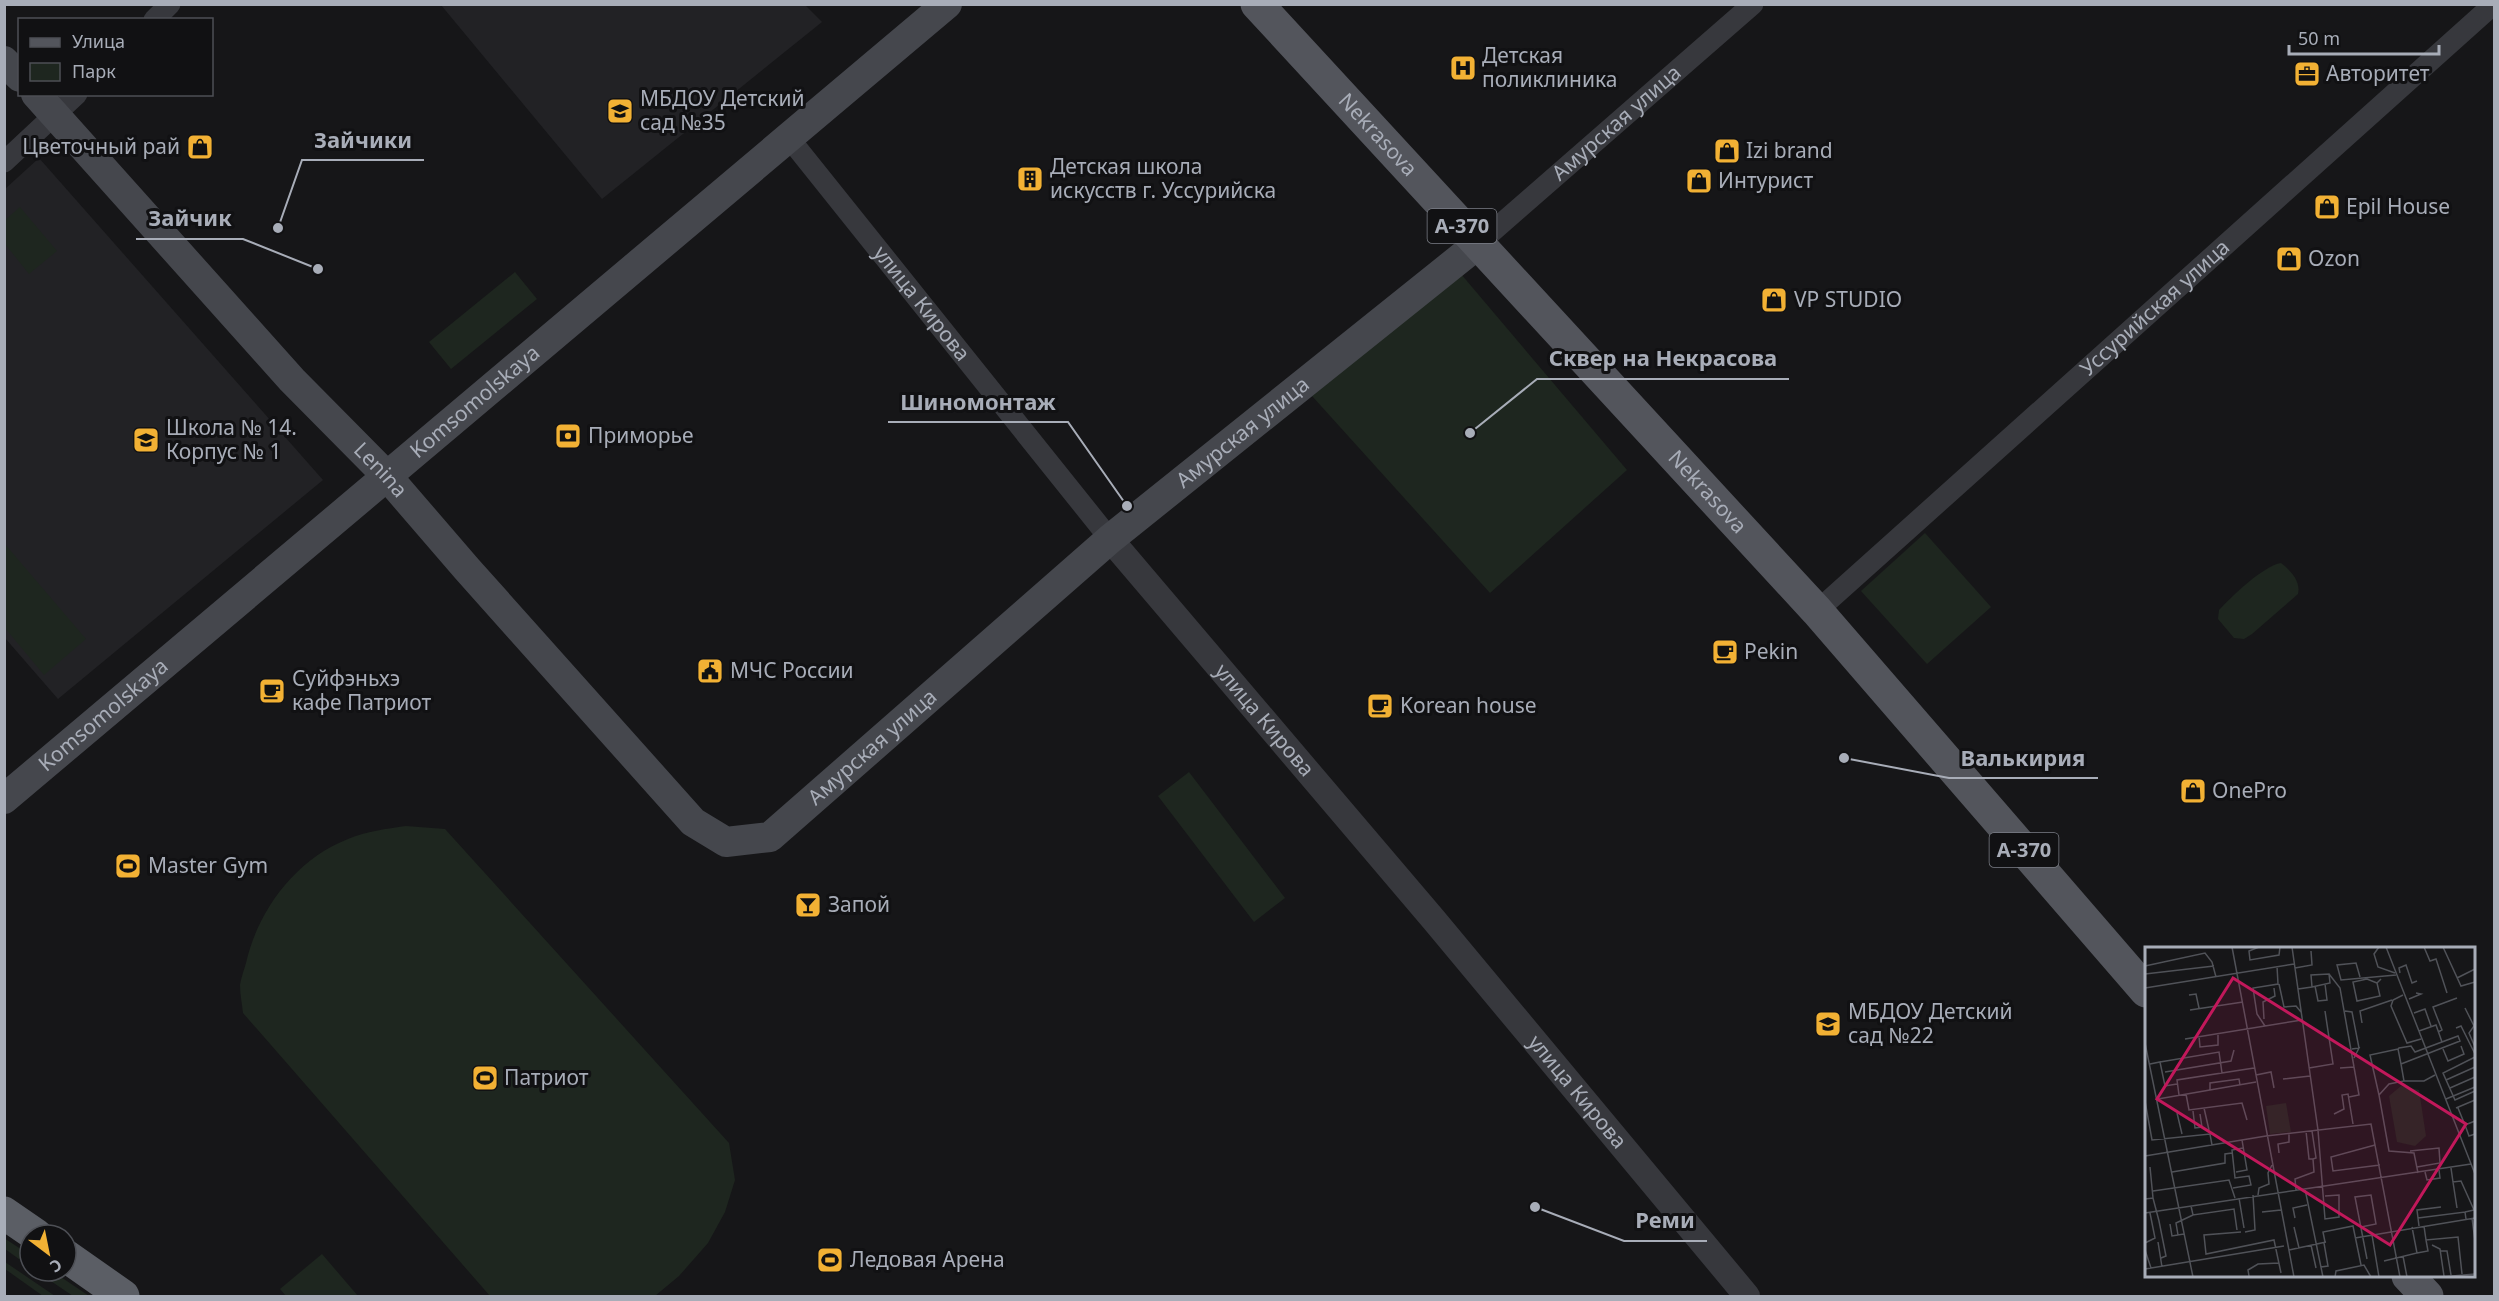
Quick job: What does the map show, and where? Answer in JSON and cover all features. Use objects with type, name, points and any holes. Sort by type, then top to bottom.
[{"type":"highway","points":[[4,1213],[19,1223]]},
{"type":"highway","points":[[78,1265],[123,1296]]},
{"type":"main road","name":"Komsomolskaya","points":[[4,799],[947,4]]},
{"type":"main road","name":"Nekrasova","points":[[1257,4],[1817,611],[2145,990]]},
{"type":"main road","points":[[4,61],[18,75]]},
{"type":"main road","name":"Lenina","points":[[46,105],[292,380],[386,475],[693,822],[726,842]]},
{"type":"main road","name":"Амурская улица","points":[[726,842],[770,837],[1110,539],[1478,244]]},
{"type":"main road","points":[[2410,1277],[2427,1296]]},
{"type":"street","points":[[156,18],[170,4]]},
{"type":"street","name":"Амурская улица","points":[[1478,244],[1753,4]]},
{"type":"street","name":"Уссурийская улица","points":[[1817,611],[2494,4]]},
{"type":"street","points":[[4,162],[46,105],[71,96]]},
{"type":"street","name":"улица Кирова","points":[[789,138],[1110,539],[1434,920],[1747,1296]]},
{"type":"shaded area","name":"МБДОУ Детский сад №35","points":[[441,5],[805,5],[822,22],[602,199]]},
{"type":"shaded area","name":"Школа № 14. Корпус № 1","points":[[39,158],[323,480],[58,699],[5,638],[5,189]]},
{"type":"green space","points":[[20,207],[57,251],[29,274],[5,244],[5,220]]},
{"type":"green space","points":[[515,272],[537,299],[451,369],[429,342]]},
{"type":"green space","points":[[1461,274],[1627,470],[1490,593],[1312,396]]},
{"type":"green space","points":[[1925,533],[1991,607],[1927,664],[1861,591]]},
{"type":"green space","points":[[4,543],[86,639],[44,675],[5,628]]},
{"type":"green space","points":[[2281,563],[2296,580],[2298,594],[2252,634],[2244,639],[2234,638],[2218,619],[2219,610],[2257,575]]},
{"type":"green space","points":[[1189,772],[1285,898],[1254,922],[1158,796]]},
{"type":"green space","name":"Патриот","points":[[406,826],[445,829],[729,1143],[735,1180],[725,1212],[708,1243],[679,1276],[655,1296],[490,1296],[243,1013],[240,985],[252,943],[270,906],[282,889],[312,859],[329,848],[362,834]]},
{"type":"green space","points":[[4,1238],[18,1247],[18,1258],[5,1249]]},
{"type":"green space","points":[[322,1254],[358,1296],[286,1296],[280,1289]]},
{"type":"green space","points":[[4,1262],[18,1271],[18,1278],[5,1269]]},
{"type":"green space","points":[[25,1283],[36,1283],[55,1296],[43,1296]]},
{"type":"green space","points":[[54,1283],[70,1283],[89,1296],[73,1296]]},
{"type":"place","name":"Детская поликлиника","points":[[1463,68]]},
{"type":"place","name":"Авторитет","points":[[2307,74]]},
{"type":"place","name":"МБДОУ Детский сад №35","points":[[620,111]]},
{"type":"place","name":"Цветочный рай","points":[[200,147]]},
{"type":"place","name":"Izi brand","points":[[1727,151]]},
{"type":"place","name":"Детская школа искусств г. Уссурийска","points":[[1030,179]]},
{"type":"place","name":"Интурист","points":[[1699,181]]},
{"type":"place","name":"Epil House","points":[[2327,207]]},
{"type":"place","name":"Зайчики","points":[[278,228]]},
{"type":"place","name":"Ozon","points":[[2289,259]]},
{"type":"place","name":"Зайчик","points":[[318,269]]},
{"type":"place","name":"VP STUDIO","points":[[1774,300]]},
{"type":"place","name":"Сквер на Некрасова","points":[[1470,433]]},
{"type":"place","name":"Приморье","points":[[568,436]]},
{"type":"place","name":"Школа № 14. Корпус № 1","points":[[146,440]]},
{"type":"place","name":"Шиномонтаж","points":[[1127,506]]},
{"type":"place","name":"Pekin","points":[[1725,652]]},
{"type":"place","name":"МЧС России","points":[[710,671]]},
{"type":"place","name":"Суйфэньхэ кафе Патриот","points":[[272,691]]},
{"type":"place","name":"Korean house","points":[[1380,706]]},
{"type":"place","name":"Валькирия","points":[[1844,758]]},
{"type":"place","name":"OnePro","points":[[2193,791]]},
{"type":"place","name":"Master Gym","points":[[128,866]]},
{"type":"place","name":"Запой","points":[[808,905]]},
{"type":"place","name":"МБДОУ Детский сад №22","points":[[1828,1024]]},
{"type":"place","name":"Патриот","points":[[485,1078]]},
{"type":"place","name":"Реми","points":[[1535,1207]]},
{"type":"place","name":"Ледовая Арена","points":[[830,1260]]}]
